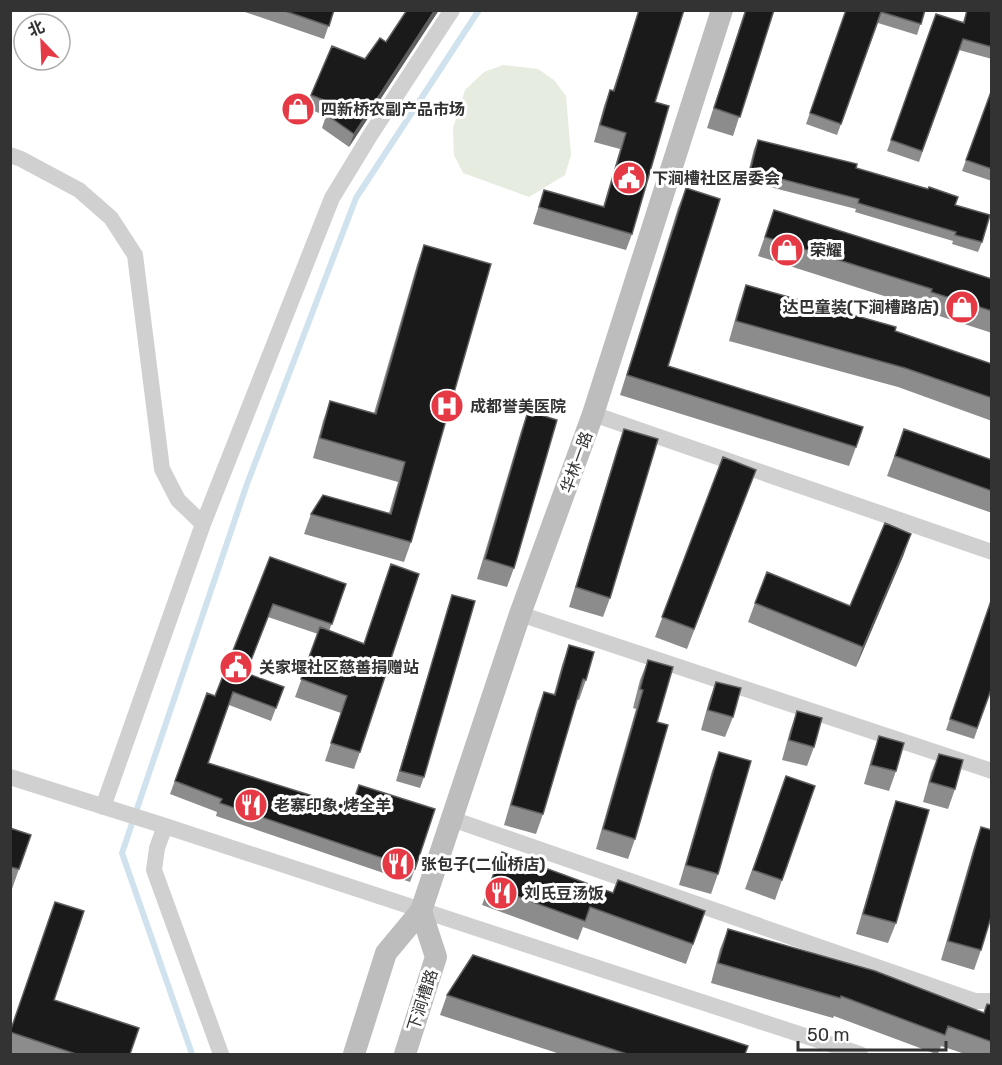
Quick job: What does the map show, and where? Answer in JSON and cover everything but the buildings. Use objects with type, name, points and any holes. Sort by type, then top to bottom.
[{"type":"street","points":[[108,808],[203,524],[332,198],[452,10]]},
{"type":"street","name":"华林一路","points":[[422,911],[520,614],[594,414],[722,10]]},
{"type":"street","points":[[10,155],[79,190],[111,218],[135,255],[162,469],[178,500],[203,524]]},
{"type":"street","points":[[594,414],[992,552]]},
{"type":"street","points":[[520,614],[992,771]]},
{"type":"street","points":[[10,777],[860,1054]]},
{"type":"street","points":[[452,819],[975,1001],[992,1001]]},
{"type":"street","points":[[160,824],[153,870],[221,1054]]},
{"type":"street","points":[[354,1054],[386,953],[422,911]]},
{"type":"street","name":"下涧槽路","points":[[405,1054],[436,957],[422,911]]},
{"type":"shaded area","points":[[503,65],[538,69],[554,80],[566,96],[571,155],[565,175],[529,197],[463,173],[454,155],[453,128],[465,90],[484,72]]},
{"type":"waterway","points":[[192,1054],[122,853],[247,484],[356,198],[479,10]]},
{"type":"place","name":"四新桥农副产品市场","points":[[298,109]]},
{"type":"place","name":"下涧槽社区居委会","points":[[629,178]]},
{"type":"place","name":"荣耀","points":[[787,250]]},
{"type":"place","name":"达巴童装(下涧槽路店)","points":[[962,307]]},
{"type":"place","name":"成都誉美医院","points":[[447,406]]},
{"type":"place","name":"关家堰社区慈善捐赠站","points":[[236,667]]},
{"type":"place","name":"老寨印象·烤全羊","points":[[251,805]]},
{"type":"place","name":"张包子(二仙桥店)","points":[[398,864]]},
{"type":"place","name":"刘氏豆汤饭","points":[[501,893]]}]
